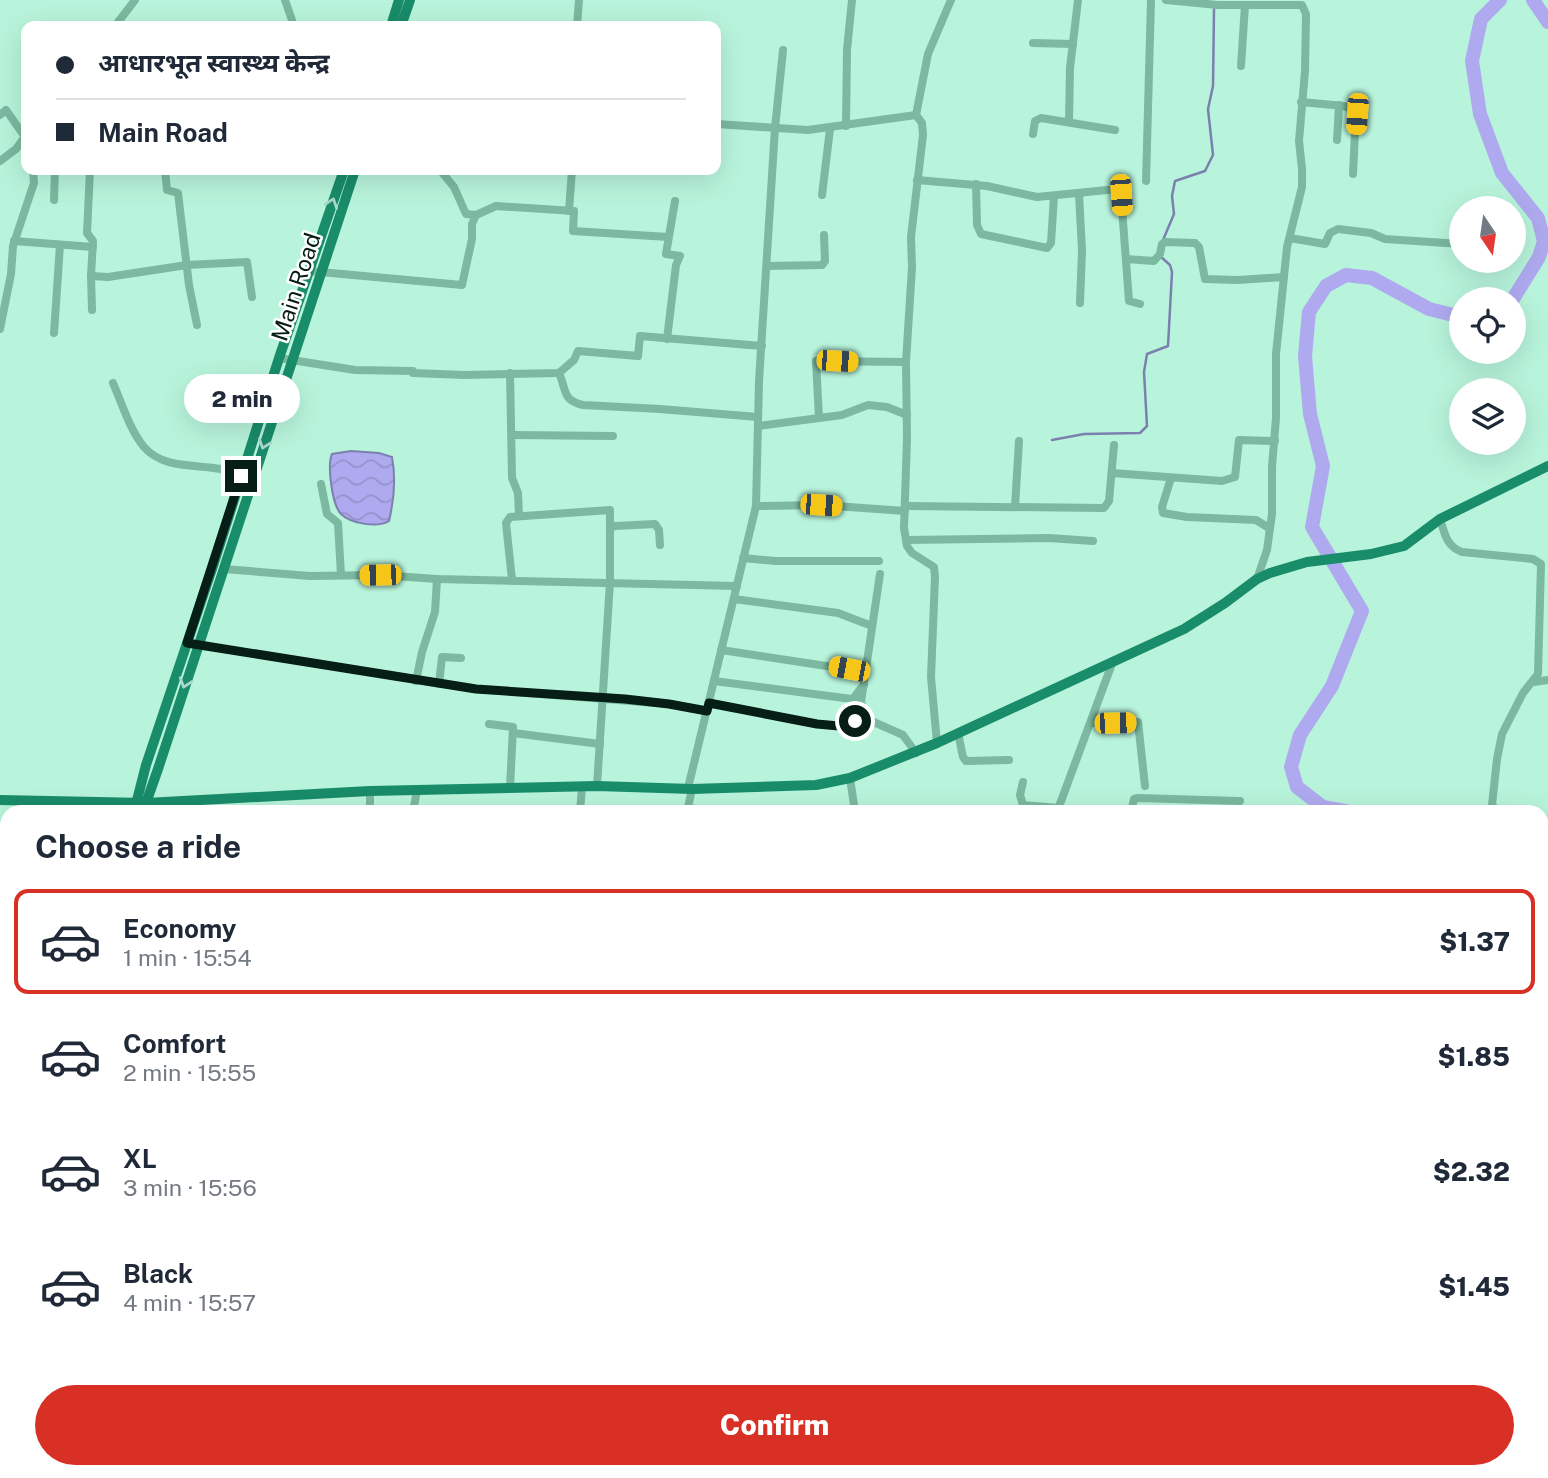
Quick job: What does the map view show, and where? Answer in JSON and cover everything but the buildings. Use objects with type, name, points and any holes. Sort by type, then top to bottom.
[{"type":"main road","points":[[393,21],[399,0]]},
{"type":"main road","points":[[403,21],[410,0]]},
{"type":"main road","name":"Main Road","points":[[140,805],[192,644],[241,476],[342,175]]},
{"type":"main road","name":"Main Road","points":[[192,644],[224,569],[353,175]]},
{"type":"main road","points":[[180,805],[370,791],[816,785],[849,778],[916,753],[1184,629],[1270,573],[1307,562],[1371,554],[1404,546],[1440,519],[1548,466]]},
{"type":"main road","points":[[0,800],[87,805]]},
{"type":"street","points":[[119,21],[135,0]]},
{"type":"street","points":[[285,0],[292,21]]},
{"type":"street","points":[[577,21],[579,0]]},
{"type":"street","points":[[846,126],[852,0]]},
{"type":"street","points":[[937,743],[931,677],[934,567],[912,553],[906,540],[906,362],[912,267],[911,237],[923,135],[922,123],[916,115],[928,54],[951,0]]},
{"type":"street","points":[[1069,122],[1078,0]]},
{"type":"street","points":[[1146,181],[1151,0]]},
{"type":"street","points":[[1166,0],[1245,5],[1291,3],[1302,5],[1306,14],[1305,71],[1299,141],[1302,187],[1284,277],[1276,354],[1272,514],[1267,550],[1257,579]]},
{"type":"street","points":[[1241,66],[1245,5]]},
{"type":"street","points":[[1032,43],[1073,44]]},
{"type":"street","points":[[688,805],[755,506],[775,128],[783,50]]},
{"type":"street","points":[[1301,102],[1354,109],[1357,114],[1353,174]]},
{"type":"street","points":[[1337,140],[1339,105]]},
{"type":"street","points":[[0,115],[6,110],[21,135]]},
{"type":"street","points":[[721,124],[830,129],[916,115]]},
{"type":"street","points":[[1033,134],[1038,118],[1115,130]]},
{"type":"street","points":[[822,195],[830,129]]},
{"type":"street","points":[[0,160],[21,142]]},
{"type":"street","points":[[0,329],[11,274],[14,241],[34,183],[33,175]]},
{"type":"street","points":[[54,200],[55,175]]},
{"type":"street","points":[[90,175],[87,233],[93,241],[92,310]]},
{"type":"street","points":[[166,175],[167,190],[178,193],[197,325]]},
{"type":"street","points":[[444,175],[454,187],[466,214],[476,215],[496,206],[574,211],[573,230],[668,237]]},
{"type":"street","points":[[569,211],[572,175]]},
{"type":"street","points":[[917,180],[976,184],[1037,197],[1116,189],[1120,191],[1129,301],[1140,304]]},
{"type":"street","points":[[976,184],[977,226],[981,233],[1047,248],[1051,243],[1054,196]]},
{"type":"street","points":[[1079,194],[1082,250],[1080,303]]},
{"type":"street","points":[[667,339],[676,265],[680,256],[666,254],[675,201]]},
{"type":"street","points":[[309,271],[462,285],[472,239],[472,224],[476,215]]},
{"type":"street","points":[[1290,238],[1325,244],[1331,233],[1338,229],[1371,233],[1385,239],[1449,243]]},
{"type":"street","points":[[767,266],[822,265],[825,261],[824,235]]},
{"type":"street","points":[[14,241],[93,247]]},
{"type":"street","points":[[1126,260],[1154,261],[1165,242],[1195,243],[1199,247],[1205,279],[1284,277]]},
{"type":"street","points":[[54,333],[60,245]]},
{"type":"street","points":[[91,275],[107,277],[187,265],[247,262],[252,297]]},
{"type":"street","points":[[279,358],[355,370],[465,375],[559,373],[574,360],[578,351],[638,356],[640,336],[762,345]]},
{"type":"street","points":[[819,418],[816,361],[906,362]]},
{"type":"street","points":[[510,373],[512,478],[518,493],[519,515]]},
{"type":"street","points":[[559,373],[567,398],[573,403],[583,405],[660,409],[758,422],[842,415],[868,405],[887,407],[907,415]]},
{"type":"street","points":[[113,383],[134,431],[144,447],[157,458],[167,463],[223,469],[252,480]]},
{"type":"street","points":[[512,435],[613,436]]},
{"type":"street","points":[[1112,473],[1214,481],[1235,477],[1239,440],[1275,441]]},
{"type":"street","points":[[1015,507],[1019,441]]},
{"type":"street","points":[[755,506],[821,505],[905,509],[1104,508],[1109,501],[1114,445]]},
{"type":"street","points":[[1171,478],[1162,507],[1163,513],[1187,517],[1256,520],[1269,528]]},
{"type":"street","points":[[321,484],[327,514],[338,523],[341,575]]},
{"type":"street","points":[[512,580],[506,523],[510,517],[610,510],[610,582],[597,786]]},
{"type":"street","points":[[1440,519],[1452,548],[1462,552],[1534,559],[1541,564],[1538,674],[1523,693],[1502,734],[1492,805]]},
{"type":"street","points":[[610,528],[655,524],[659,530],[660,545]]},
{"type":"street","points":[[906,540],[1049,538],[1093,541]]},
{"type":"street","points":[[743,558],[776,561],[878,561]]},
{"type":"street","points":[[224,569],[310,576],[380,575],[437,579],[737,586]]},
{"type":"street","points":[[867,719],[862,702],[880,574]]},
{"type":"street","points":[[416,681],[435,612],[437,579]]},
{"type":"street","points":[[734,599],[838,613],[872,626]]},
{"type":"street","points":[[192,644],[476,689],[708,707],[839,726],[867,719],[903,735],[916,753]]},
{"type":"street","points":[[721,650],[866,672]]},
{"type":"street","points":[[439,684],[442,657],[461,659]]},
{"type":"street","points":[[1060,805],[1113,661]]},
{"type":"street","points":[[1534,682],[1548,680]]},
{"type":"street","points":[[714,681],[862,702]]},
{"type":"street","points":[[855,721],[851,713],[852,699],[864,685]]},
{"type":"street","points":[[1092,723],[1138,722],[1145,786]]},
{"type":"street","points":[[489,724],[513,727],[510,788]]},
{"type":"street","points":[[513,733],[600,744]]},
{"type":"street","points":[[958,733],[966,761],[1009,760]]},
{"type":"street","points":[[849,778],[854,805]]},
{"type":"street","points":[[1023,782],[1020,795],[1023,805]]},
{"type":"street","points":[[581,805],[582,787]]},
{"type":"street","points":[[413,805],[417,790]]},
{"type":"street","points":[[370,791],[370,805]]},
{"type":"street","points":[[1133,805],[1134,799],[1138,798],[1240,801]]},
{"type":"water","points":[[351,451],[392,457],[394,489],[389,521],[378,524],[358,522],[345,517],[338,509],[331,485],[332,454]]},
{"type":"waterway","points":[[1500,0],[1481,19],[1472,61],[1480,114],[1502,173],[1538,218],[1544,241],[1539,257],[1520,287]]},
{"type":"waterway","points":[[1533,0],[1548,22]]},
{"type":"waterway","points":[[1163,240],[1174,214],[1172,196],[1175,181],[1205,171],[1213,155],[1208,109],[1213,86],[1214,9]]},
{"type":"waterway","points":[[1052,440],[1084,434],[1140,433],[1147,426],[1144,372],[1147,354],[1168,346],[1172,272],[1170,265],[1160,256]]},
{"type":"waterway","points":[[1320,805],[1297,787],[1291,767],[1300,735],[1332,686],[1362,611],[1312,527],[1323,466],[1310,414],[1305,356],[1309,312],[1326,286],[1346,275],[1372,278],[1429,309],[1449,314]]},
{"type":"route","points":[[241,476],[187,643],[476,689],[625,699],[707,711],[709,703],[839,726],[855,721]]}]
